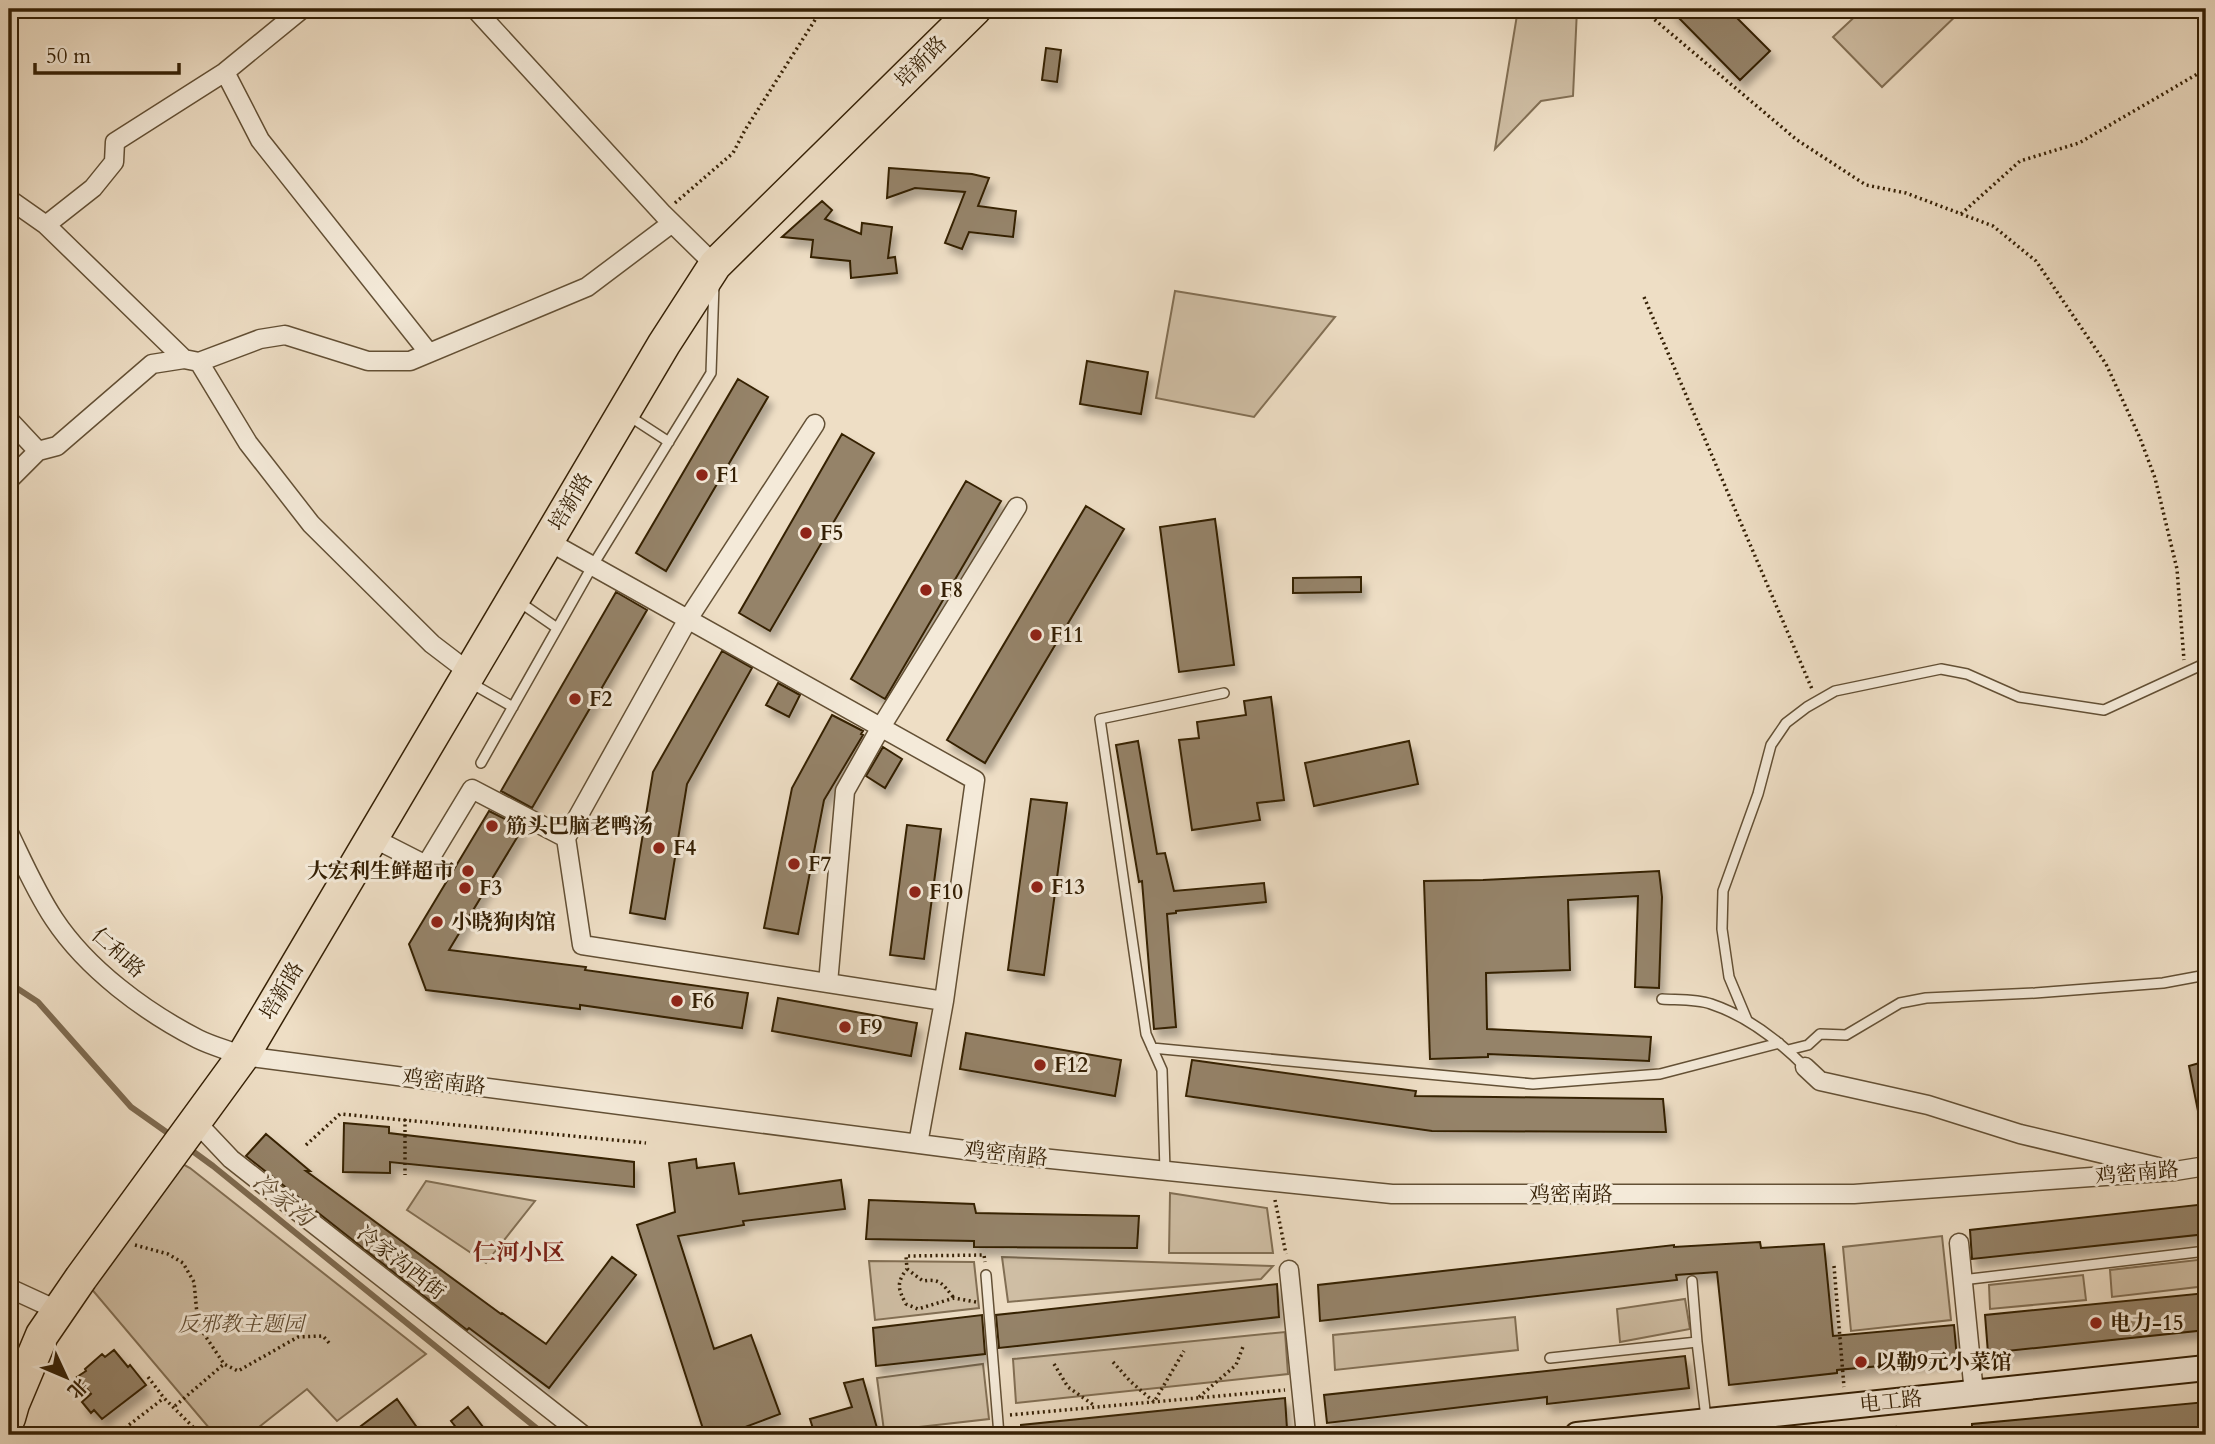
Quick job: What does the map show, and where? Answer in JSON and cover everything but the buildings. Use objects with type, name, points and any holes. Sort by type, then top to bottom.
[{"type":"highway","name":"培新路","points":[[243,1056],[624,413],[715,265],[975,9]]},
{"type":"highway","points":[[9,1418],[42,1335],[243,1056]]},
{"type":"street","points":[[46,225],[93,188],[114,163],[115,142],[225,72],[302,9]]},
{"type":"street","points":[[475,9],[667,218],[715,265]]},
{"type":"street","points":[[225,72],[260,141],[429,353]]},
{"type":"street","points":[[9,199],[46,225],[192,360],[248,443],[311,524],[468,676]]},
{"type":"street","points":[[9,480],[38,451],[57,446],[152,364],[192,360],[285,335],[368,361],[410,361],[587,287],[667,218]]},
{"type":"street","points":[[9,420],[38,451]]},
{"type":"street","points":[[815,424],[688,619],[566,838],[582,945],[944,1001]]},
{"type":"street","points":[[828,983],[845,791],[881,727],[1017,507]]},
{"type":"street","points":[[548,541],[975,780],[944,1001],[918,1144]]},
{"type":"street","points":[[373,838],[426,865],[472,789],[566,838]]},
{"type":"street","name":"仁和路","points":[[9,833],[55,921],[87,961],[149,1011],[200,1040],[243,1056]]},
{"type":"street","name":"鸡密南路","points":[[243,1056],[918,1144],[1392,1194],[1854,1194],[2175,1171],[2206,1166]]},
{"type":"street","points":[[1805,1067],[1820,1081],[1928,1105],[2020,1134],[2175,1171]]},
{"type":"street","name":"冷家沟西街","points":[[196,1122],[231,1159],[583,1435]]},
{"type":"street","points":[[1959,1243],[1974,1393]]},
{"type":"street","points":[[1289,1270],[1306,1435]]},
{"type":"street","points":[[9,1288],[59,1311]]},
{"type":"street","name":"电工路","points":[[1577,1435],[1707,1428],[1845,1407],[2206,1368]]},
{"type":"lane","points":[[481,762],[593,565],[711,373],[715,265]]},
{"type":"lane","points":[[624,413],[669,442]]},
{"type":"lane","points":[[514,598],[557,628]]},
{"type":"lane","points":[[1746,1020],[1729,977],[1722,929],[1723,891],[1758,794],[1771,745],[1786,723],[1835,691],[1941,668],[1967,674],[2020,697],[2104,710],[2206,663]]},
{"type":"lane","points":[[468,676],[513,707]]},
{"type":"lane","points":[[1165,1171],[1162,1070],[1146,1034],[1100,719],[1224,693]]},
{"type":"lane","points":[[1788,1050],[1808,1045],[1820,1034],[1846,1035],[1900,1003],[1926,998],[2148,985],[2206,975]]},
{"type":"lane","points":[[1662,999],[1709,1003],[1746,1020],[1788,1050],[1805,1067]]},
{"type":"lane","points":[[1152,1048],[1533,1084],[1660,1074],[1779,1043]]},
{"type":"lane","points":[[1962,1280],[2206,1251]]},
{"type":"lane","points":[[986,1275],[999,1435]]},
{"type":"lane","points":[[1692,1281],[1707,1428]]},
{"type":"lane","points":[[1550,1358],[1697,1342]]},
{"type":"path","points":[[667,218],[733,153],[822,9]]},
{"type":"path","points":[[1642,9],[1797,140],[1866,185],[1906,193],[1993,226],[2036,261],[2106,364],[2155,478],[2177,569],[2185,672]]},
{"type":"path","points":[[1961,214],[2020,161],[2079,143],[2206,69]]},
{"type":"path","points":[[1644,297],[1817,701]]},
{"type":"path","points":[[306,1145],[340,1114],[646,1143]]},
{"type":"path","points":[[405,1119],[405,1175]]},
{"type":"path","points":[[1271,1182],[1289,1270]]},
{"type":"path","points":[[131,1243],[168,1254],[183,1263],[194,1282],[198,1325],[224,1364],[238,1371],[298,1337],[323,1336],[330,1344]]},
{"type":"path","points":[[986,1275],[984,1255],[906,1256],[907,1269],[900,1278],[899,1291],[906,1304],[918,1309],[954,1298],[989,1304]]},
{"type":"path","points":[[1835,1266],[1845,1407]]},
{"type":"path","points":[[907,1269],[923,1281],[940,1282],[954,1298]]},
{"type":"path","points":[[1198,1398],[1236,1365],[1244,1344]]},
{"type":"path","points":[[1154,1402],[1184,1351]]},
{"type":"path","points":[[1113,1362],[1154,1402]]},
{"type":"path","points":[[174,1406],[224,1364]]},
{"type":"path","points":[[1054,1364],[1068,1387],[1097,1407]]},
{"type":"path","points":[[148,1377],[164,1398],[201,1435]]},
{"type":"path","points":[[998,1416],[1285,1390]]},
{"type":"path","points":[[116,1435],[164,1398]]},
{"type":"path","points":[[1895,1426],[1896,1435]]},
{"type":"green space","points":[[1518,9],[1577,9],[1573,96],[1541,101],[1495,149]]},
{"type":"green space","points":[[1863,9],[1963,9],[1882,87],[1833,37]]},
{"type":"green space","points":[[1175,291],[1335,317],[1254,417],[1156,398]]},
{"type":"green space","name":"反邪教主题园","points":[[179,1162],[426,1354],[337,1421],[307,1389],[249,1435],[215,1435],[89,1286]]},
{"type":"green space","points":[[426,1181],[535,1201],[486,1263],[407,1210]]},
{"type":"green space","points":[[1170,1193],[1267,1208],[1273,1253],[1169,1253]]},
{"type":"green space","points":[[1942,1236],[1951,1320],[1851,1331],[1843,1247]]},
{"type":"green space","points":[[1002,1257],[1273,1266],[1261,1279],[1008,1302]]},
{"type":"green space","points":[[2206,1259],[2206,1286],[2112,1297],[2110,1270]]},
{"type":"green space","points":[[869,1261],[974,1262],[979,1308],[875,1320]]},
{"type":"green space","points":[[2083,1275],[2086,1300],[1990,1309],[1989,1285]]},
{"type":"green space","points":[[1685,1299],[1690,1329],[1620,1342],[1617,1309]]},
{"type":"green space","points":[[1515,1317],[1518,1350],[1335,1370],[1333,1335]]},
{"type":"green space","points":[[1285,1332],[1288,1374],[1016,1403],[1013,1359]]},
{"type":"green space","points":[[983,1364],[989,1419],[884,1431],[877,1378]]},
{"type":"waterway","name":"冷家沟","points":[[9,983],[38,1002],[131,1107],[172,1136]]},
{"type":"waterway","name":"冷家沟","points":[[187,1147],[545,1435]]},
{"type":"place","name":"F1","points":[[702,475]]},
{"type":"place","name":"F5","points":[[806,533]]},
{"type":"place","name":"F8","points":[[926,590]]},
{"type":"place","name":"F11","points":[[1036,635]]},
{"type":"place","name":"F2","points":[[575,699]]},
{"type":"place","name":"筋头巴脑老鸭汤","points":[[492,826]]},
{"type":"place","name":"F4","points":[[659,848]]},
{"type":"place","name":"F7","points":[[794,864]]},
{"type":"place","name":"大宏利生鲜超市","points":[[468,871]]},
{"type":"place","name":"F13","points":[[1037,887]]},
{"type":"place","name":"F3","points":[[465,888]]},
{"type":"place","name":"F10","points":[[915,892]]},
{"type":"place","name":"小晓狗肉馆","points":[[437,922]]},
{"type":"place","name":"F6","points":[[677,1001]]},
{"type":"place","name":"F9","points":[[845,1027]]},
{"type":"place","name":"F12","points":[[1040,1065]]},
{"type":"place","name":"电力-15","points":[[2096,1323]]},
{"type":"place","name":"以勒9元小菜馆","points":[[1861,1362]]},
{"type":"district","name":"仁河小区","points":[[519,1252]]}]
